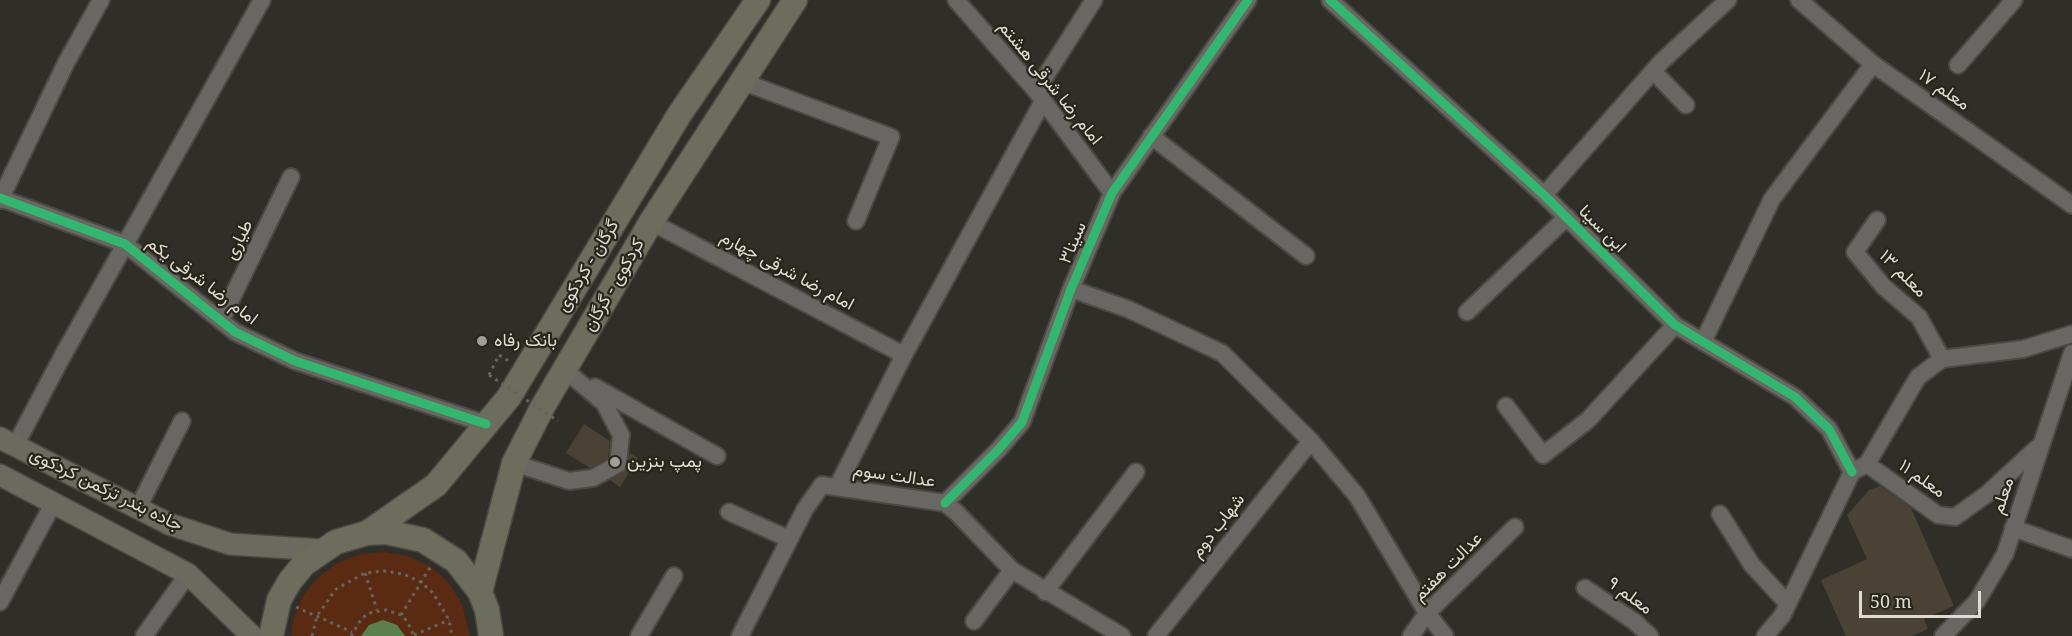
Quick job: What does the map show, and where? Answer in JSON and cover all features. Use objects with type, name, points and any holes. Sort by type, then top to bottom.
[{"type":"highway","name":"گرگان - کردکوی","points":[[367,533],[436,485],[509,397],[679,115],[758,0]]},
{"type":"highway","name":"کردکوی - گرگان","points":[[480,592],[514,463],[542,408],[651,222],[795,0]]},
{"type":"highway","points":[[271,636],[279,600],[290,581],[304,564],[321,550],[336,542],[367,533],[405,534],[440,549],[463,568],[480,592],[494,633]]},
{"type":"main road","name":"جاده بندر ترکمن کردکوی","points":[[8,442],[169,524],[230,544],[321,550]]},
{"type":"main road","name":"جاده بندر ترکمن کردکوی","points":[[0,475],[188,574],[252,636]]},
{"type":"street","points":[[0,198],[66,63],[100,0]]},
{"type":"street","points":[[8,442],[125,244],[262,0]]},
{"type":"street","name":"امام رضا شرقی هشتم","points":[[956,0],[1040,96],[1112,193]]},
{"type":"street","points":[[837,487],[904,354],[1040,96],[1094,0]]},
{"type":"street","name":"سینا۳","points":[[945,503],[999,449],[1022,422],[1071,289],[1112,193],[1248,0]]},
{"type":"street","name":"ابن سینا","points":[[1330,0],[1544,195],[1675,324],[1795,396],[1829,429],[1852,472]]},
{"type":"street","points":[[1544,195],[1653,71],[1728,0]]},
{"type":"street","name":"معلم ۱۷","points":[[1799,0],[1873,64],[2072,205]]},
{"type":"street","points":[[1958,65],[2014,0]]},
{"type":"street","points":[[1703,342],[1772,199],[1873,64]]},
{"type":"street","points":[[1653,71],[1686,105]]},
{"type":"street","points":[[741,81],[891,137],[856,221]]},
{"type":"street","points":[[1151,136],[1306,256]]},
{"type":"street","name":"طیاری","points":[[221,320],[291,177]]},
{"type":"street","name":"امام رضا شرقی یکم","points":[[0,198],[125,244],[235,332],[295,362],[486,424]]},
{"type":"street","points":[[1467,312],[1567,217]]},
{"type":"street","name":"معلم ۱۳","points":[[1877,220],[1855,252],[1884,287],[1919,317],[1942,359]]},
{"type":"street","name":"امام رضا شرقی چهارم","points":[[651,222],[904,354]]},
{"type":"street","points":[[1071,289],[1128,309],[1222,353],[1311,441],[1357,496],[1427,613],[1445,636]]},
{"type":"street","points":[[1506,406],[1543,455],[1588,420],[1675,324]]},
{"type":"street","points":[[1766,636],[1782,616],[1852,472],[1867,464],[1918,377],[1942,359],[2023,349],[2072,334]]},
{"type":"street","name":"معلم","points":[[1943,636],[1977,601],[2005,554],[2039,446],[2072,353]]},
{"type":"street","points":[[565,370],[717,456]]},
{"type":"street","points":[[514,463],[568,481],[593,478],[618,464],[621,435],[604,403],[565,370]]},
{"type":"street","points":[[138,508],[182,421]]},
{"type":"street","name":"شهاب دوم","points":[[1156,636],[1311,441]]},
{"type":"street","name":"معلم ۱۱","points":[[1867,464],[1938,515],[1955,517],[1987,494],[2039,446]]},
{"type":"street","points":[[1045,592],[1136,472]]},
{"type":"street","name":"عدالت سوم","points":[[740,636],[789,539],[822,484],[945,503],[957,512],[1012,570],[1113,634]]},
{"type":"street","points":[[0,602],[54,502]]},
{"type":"street","points":[[729,512],[789,539]]},
{"type":"street","points":[[1720,514],[1752,565],[1788,604]]},
{"type":"street","name":"عدالت هفتم","points":[[1411,636],[1427,613],[1515,527]]},
{"type":"street","points":[[2013,528],[2072,549]]},
{"type":"street","points":[[974,621],[1012,570]]},
{"type":"street","points":[[144,636],[188,574]]},
{"type":"street","points":[[639,636],[674,576]]},
{"type":"street","name":"معلم ۹","points":[[1585,588],[1635,622],[1650,636]]},
{"type":"path","points":[[499,355],[489,375],[558,421]]},
{"type":"path","points":[[401,615],[440,549]]},
{"type":"path","points":[[365,573],[377,610]]},
{"type":"path","points":[[312,636],[317,616],[336,589],[365,573],[394,573],[421,582],[438,599],[449,620],[452,636]]},
{"type":"path","points":[[279,600],[352,634],[362,618],[377,610],[401,615],[414,636],[449,620]]},
{"type":"shaded area","points":[[384,552],[408,556],[430,566],[449,583],[462,604],[470,636],[291,636],[293,620],[302,597],[317,578],[337,563],[360,554]]},
{"type":"shaded area","points":[[383,620],[397,625],[405,636],[361,636],[369,625]]},
{"type":"building","points":[[584,424],[610,441],[608,458],[590,468],[566,453]]},
{"type":"building","points":[[630,453],[638,458],[620,487],[610,480],[626,470]]},
{"type":"building","points":[[1880,486],[1911,508],[1954,606],[1924,619],[1928,629],[1912,636],[1846,636],[1821,580],[1867,559],[1847,515],[1869,490]]},
{"type":"cycle path","points":[[945,503],[999,449],[1022,422],[1071,289],[1112,193],[1248,0]]},
{"type":"cycle path","points":[[1330,0],[1544,195],[1675,325],[1795,397],[1829,429],[1852,472]]},
{"type":"cycle path","points":[[0,198],[125,244],[235,332],[295,361],[486,424]]},
{"type":"place","name":"بانک رفاه","points":[[482,341]]},
{"type":"place","name":"پمپ بنزین","points":[[615,462]]}]
